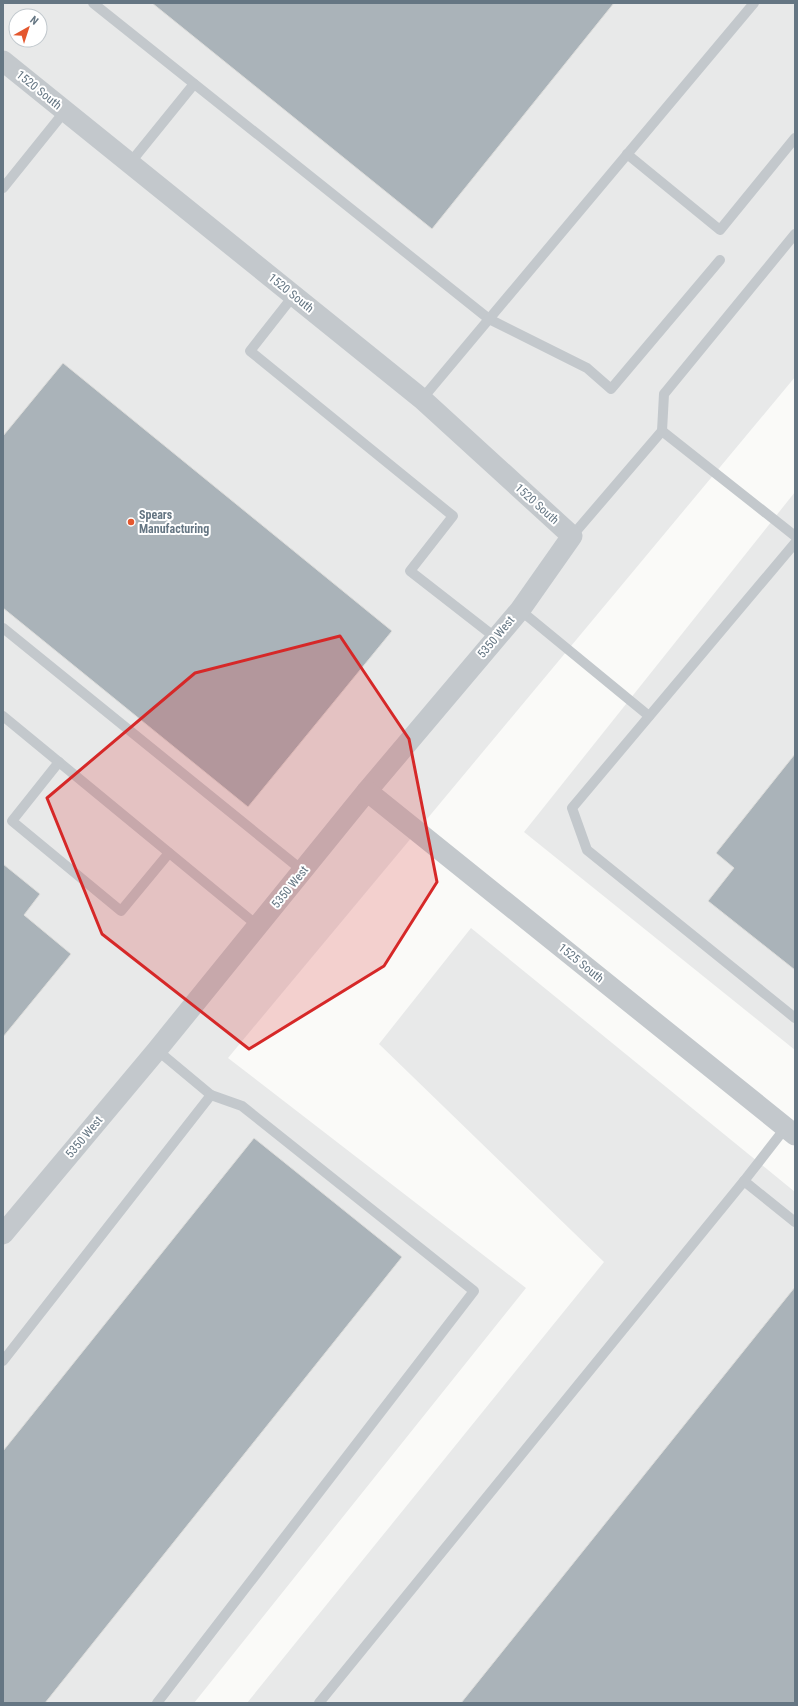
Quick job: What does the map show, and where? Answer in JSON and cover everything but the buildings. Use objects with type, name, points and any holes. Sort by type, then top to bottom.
[{"type":"street","name":"1520 South","points":[[3,61],[422,399],[572,536]]},
{"type":"street","name":"5350 West","points":[[3,1234],[157,1050],[367,791],[520,610],[572,536]]},
{"type":"street","name":"1525 South","points":[[367,791],[790,1131]]},
{"type":"lane","points":[[93,3],[489,319],[587,368],[611,389],[720,260]]},
{"type":"lane","points":[[422,399],[754,3]]},
{"type":"lane","points":[[130,163],[194,84]]},
{"type":"lane","points":[[3,188],[65,111]]},
{"type":"lane","points":[[627,154],[720,230],[795,138]]},
{"type":"lane","points":[[572,536],[662,431],[664,394],[795,234]]},
{"type":"lane","points":[[294,295],[250,351],[453,516],[410,571],[496,638]]},
{"type":"lane","points":[[662,431],[795,536]]},
{"type":"lane","points":[[795,543],[572,808],[587,850],[795,1018]]},
{"type":"lane","points":[[520,610],[649,716]]},
{"type":"lane","points":[[3,628],[303,871]]},
{"type":"lane","points":[[3,716],[258,926]]},
{"type":"lane","points":[[60,762],[12,821],[121,911],[169,852]]},
{"type":"lane","points":[[157,1050],[211,1094],[242,1106],[474,1291],[157,1703]]},
{"type":"lane","points":[[3,1361],[211,1094]]},
{"type":"lane","points":[[319,1703],[744,1181],[790,1131]]},
{"type":"lane","points":[[744,1181],[795,1222]]},
{"type":"highlighted area","points":[[340,636],[409,739],[437,882],[384,966],[249,1049],[102,934],[47,798],[195,673]]},
{"type":"shaded area","points":[[3,3],[795,3],[795,377],[228,1058],[526,1288],[194,1703],[3,1703]]},
{"type":"shaded area","points":[[795,492],[795,1050],[524,832]]},
{"type":"shaded area","points":[[471,928],[795,1192],[795,1703],[247,1703],[604,1262],[379,1044]]},
{"type":"place","name":"Spears Manufacturing","points":[[131,522]]}]
